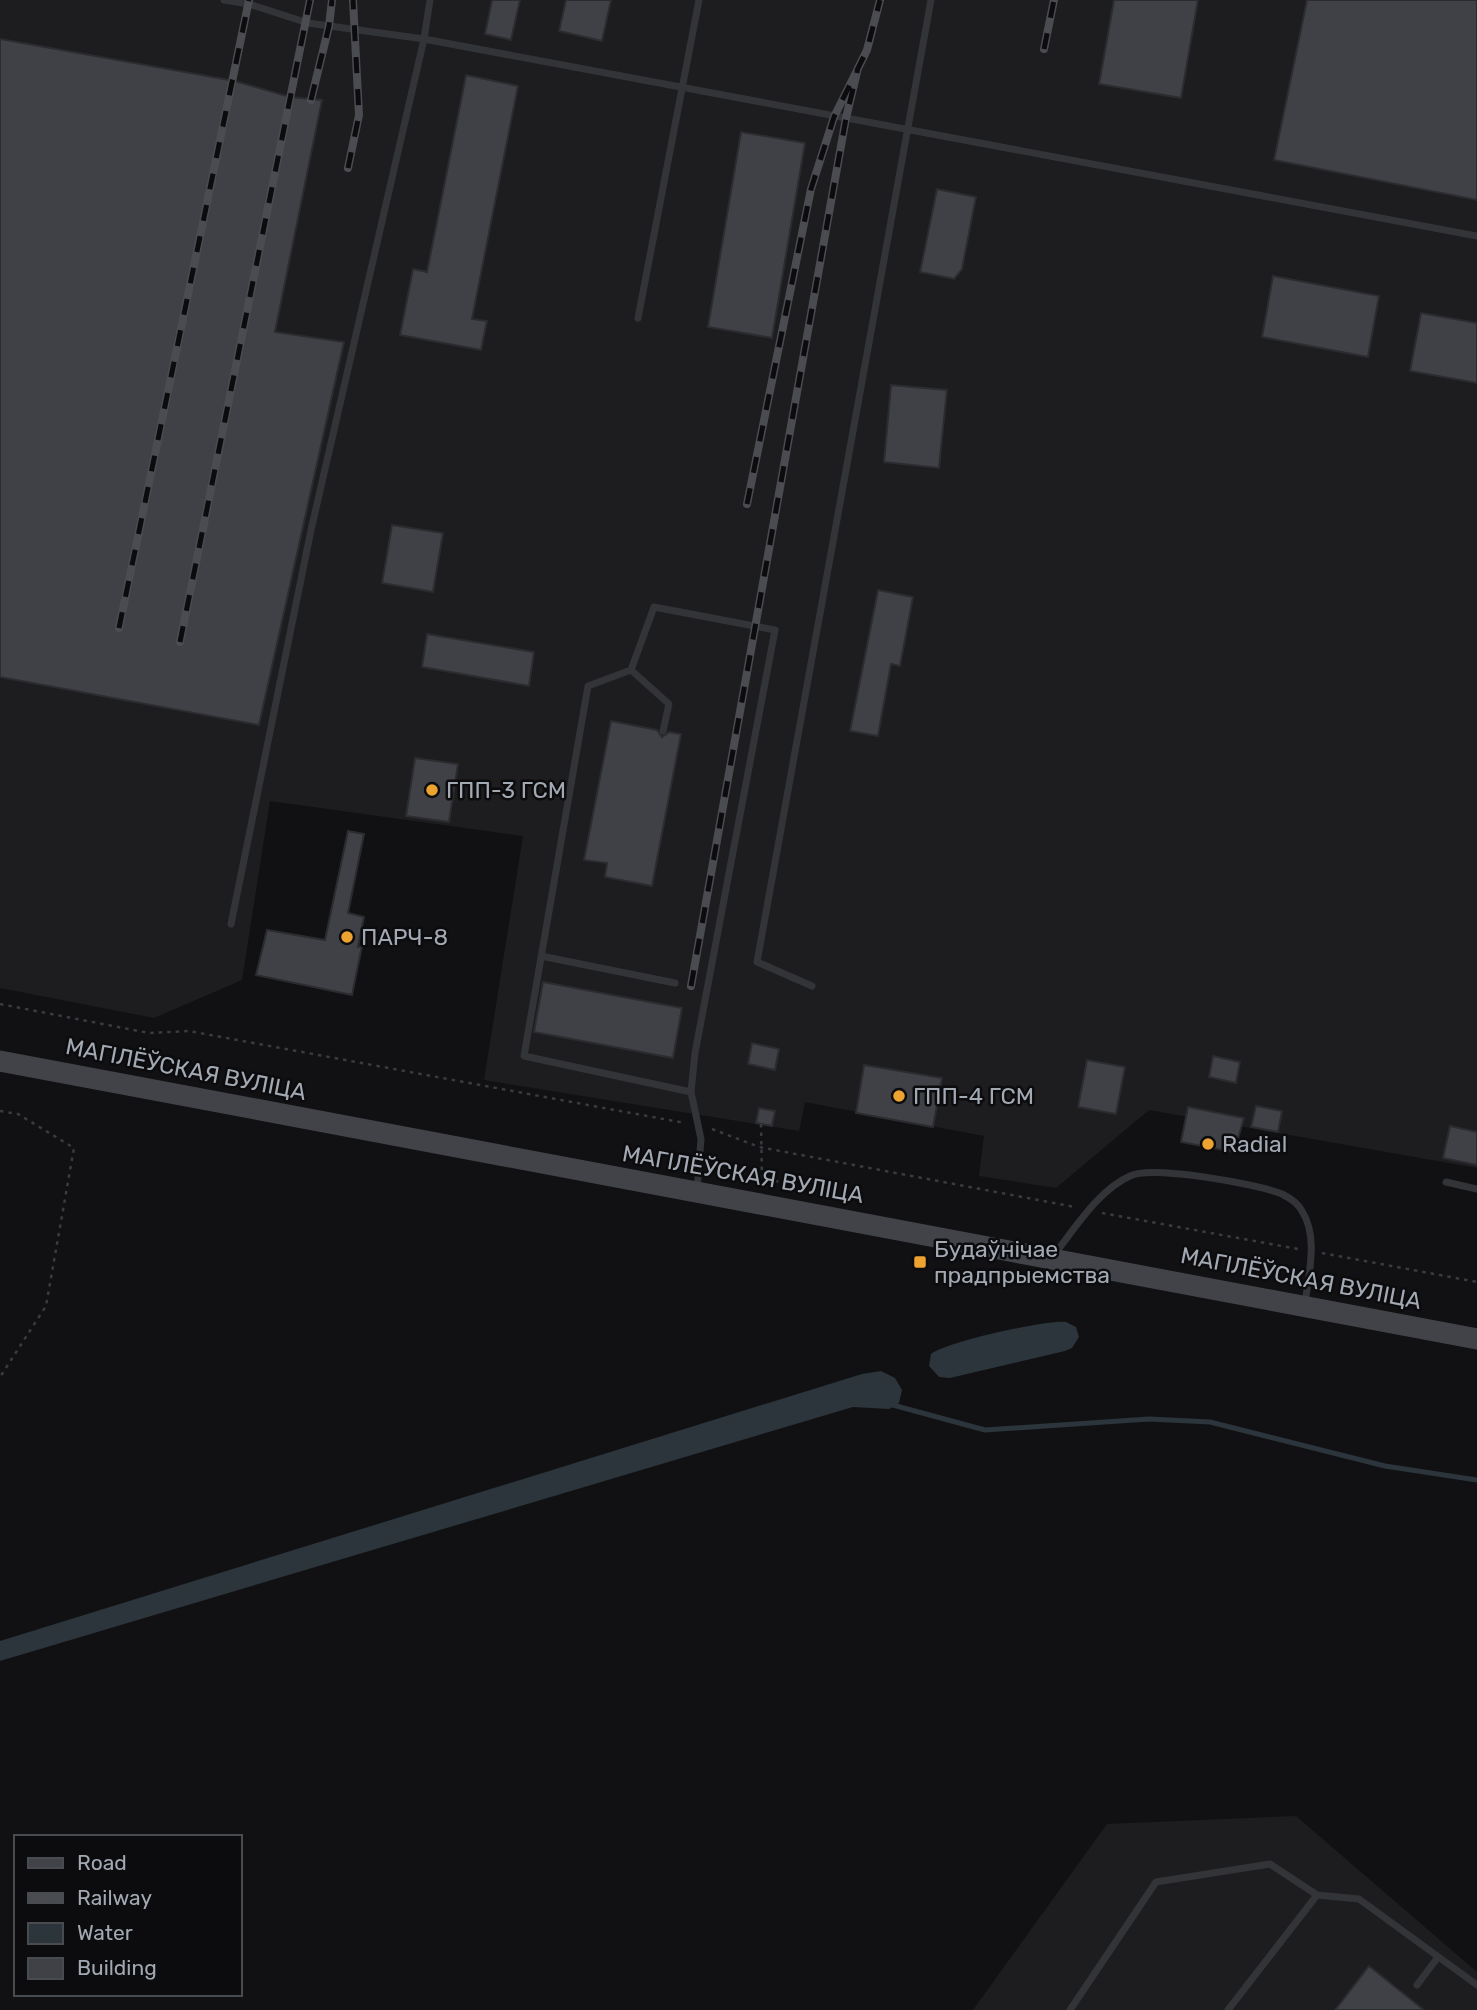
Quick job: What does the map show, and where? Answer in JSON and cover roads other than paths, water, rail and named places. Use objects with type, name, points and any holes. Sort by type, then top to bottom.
[{"type":"street","name":"МАГІЛЁЎСКАЯ ВУЛІЦА","points":[[0,1061],[1477,1339]]},
{"type":"lane","points":[[224,0],[249,4],[308,23],[424,40],[1477,236]]},
{"type":"lane","points":[[231,924],[311,530],[424,40],[430,0]]},
{"type":"lane","points":[[638,318],[699,0]]},
{"type":"lane","points":[[811,986],[757,962],[931,0]]},
{"type":"lane","points":[[691,1092],[524,1056],[588,687],[631,670],[654,607],[775,630],[695,1053],[691,1092],[701,1139],[697,1193]]},
{"type":"lane","points":[[631,670],[669,704],[663,731]]},
{"type":"lane","points":[[541,956],[676,983]]},
{"type":"lane","points":[[1052,1257],[1112,1188],[1140,1172],[1164,1171],[1265,1189],[1295,1202],[1310,1230],[1311,1252],[1304,1306]]},
{"type":"lane","points":[[1446,1182],[1477,1189]]},
{"type":"lane","points":[[1070,2010],[1156,1882],[1270,1864],[1317,1895],[1359,1899],[1477,1985]]},
{"type":"lane","points":[[1228,2010],[1317,1895]]},
{"type":"lane","points":[[1417,1985],[1438,1957]]},
{"type":"water","points":[[1066,1322],[1076,1327],[1079,1337],[1072,1348],[1065,1351],[950,1378],[939,1377],[929,1366],[931,1354],[955,1344],[1018,1328]]},
{"type":"water","points":[[881,1371],[895,1378],[902,1390],[899,1403],[889,1409],[853,1407],[0,1661],[0,1641],[862,1374]]},
{"type":"waterway","points":[[889,1404],[985,1430],[1149,1419],[1210,1422],[1385,1466],[1477,1480]]},
{"type":"railway","points":[[119,628],[249,0]]},
{"type":"railway","points":[[180,642],[310,0]]},
{"type":"railway","points":[[311,100],[329,26],[332,0]]},
{"type":"railway","points":[[348,168],[359,115],[353,0]]},
{"type":"railway","points":[[747,504],[811,189],[834,117],[867,50],[880,0]]},
{"type":"railway","points":[[1044,49],[1054,0]]},
{"type":"railway","points":[[691,986],[846,118],[858,68]]},
{"type":"place","name":"ГПП-3 ГСМ","points":[[432,790]]},
{"type":"place","name":"ПАРЧ-8","points":[[347,937]]},
{"type":"place","name":"ГПП-4 ГСМ","points":[[899,1096]]},
{"type":"place","name":"Radial","points":[[1208,1144]]},
{"type":"place","name":"Будаўнічае прадпрыемства","points":[[920,1262]]}]
